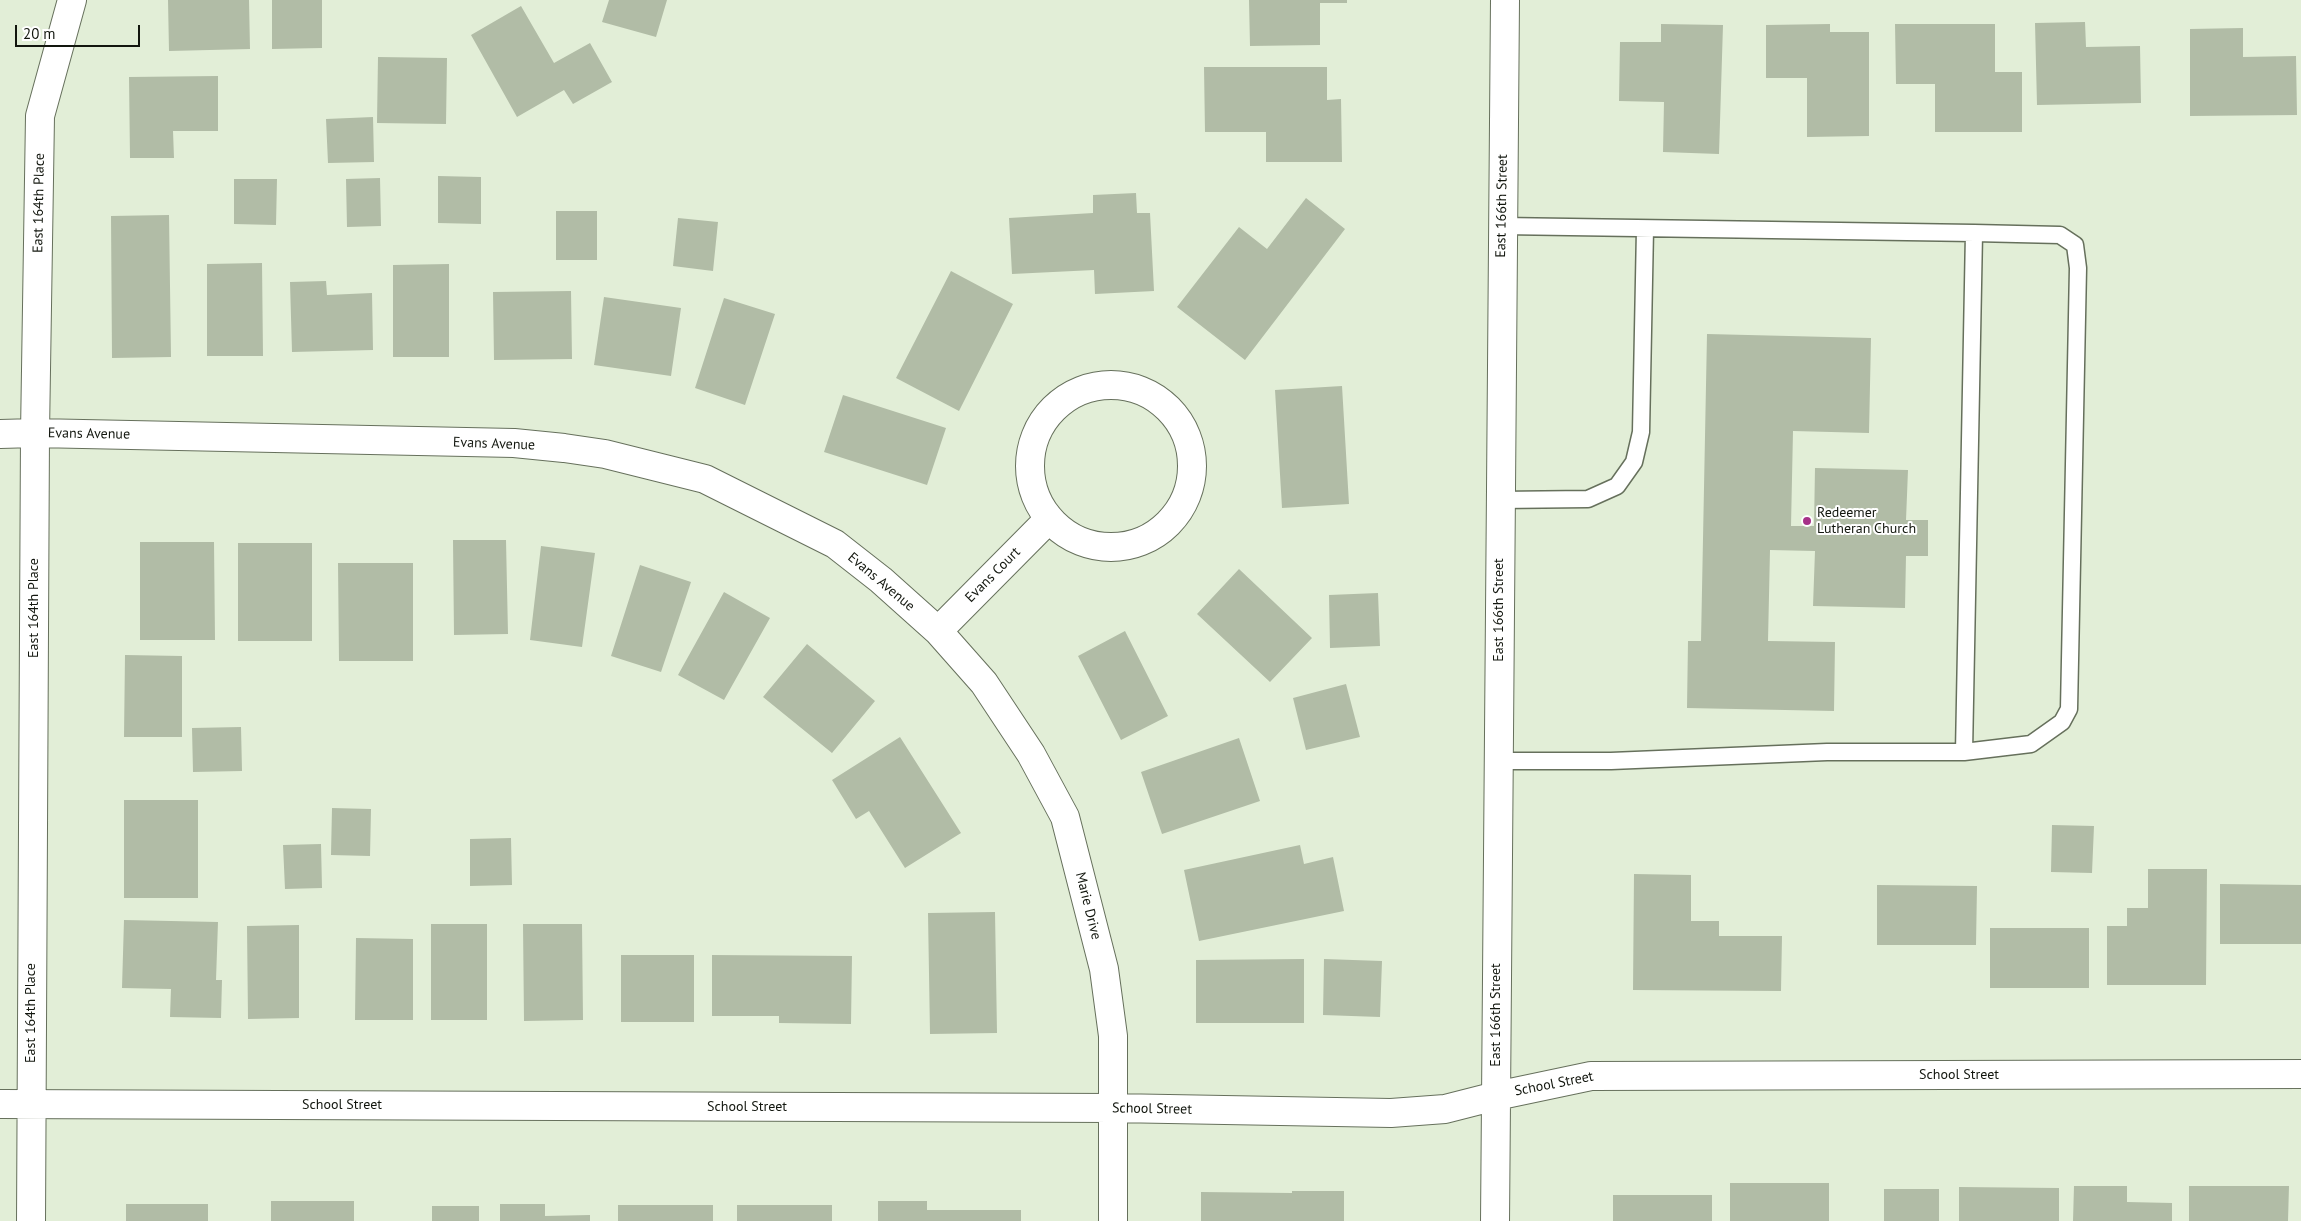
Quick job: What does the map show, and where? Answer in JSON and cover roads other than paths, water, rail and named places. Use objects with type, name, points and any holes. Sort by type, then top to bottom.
[{"type":"street","name":"East 164th Place","points":[[31,1221],[30,1104],[35,433],[40,116],[72,0]]},
{"type":"street","name":"East 166th Street","points":[[1495,1221],[1499,500],[1505,0]]},
{"type":"street","points":[[1114,384],[1140,389],[1163,402],[1181,423],[1191,448],[1192,475],[1185,501],[1170,523],[1148,539],[1122,547],[1096,546],[1070,536],[1049,519],[1035,496],[1030,470],[1032,444],[1044,419],[1063,400],[1086,387],[1114,384]]},
{"type":"street","name":"Evans Avenue","points":[[0,434],[35,433],[514,444],[605,454],[705,479],[828,540],[881,580],[938,631]]},
{"type":"street","name":"Evans Court","points":[[938,631],[1049,519]]},
{"type":"street","name":"Marie Drive","points":[[938,631],[984,683],[1031,754],[1065,817],[1104,970],[1113,1036],[1113,1221]]},
{"type":"street","name":"School Street","points":[[0,1104],[1114,1108],[1391,1113],[1445,1109],[1591,1076],[2301,1074]]},
{"type":"lane","points":[[1498,761],[1611,761],[1827,752],[1964,752],[2031,744],[2062,722],[2069,709],[2078,288],[2075,245],[2060,235],[1502,226]]},
{"type":"lane","points":[[1499,500],[1588,498],[1617,486],[1634,462],[1640,432],[1645,228]]},
{"type":"lane","points":[[1964,752],[1974,233]]},
{"type":"place","name":"Redeemer Lutheran Church","points":[[1807,521]]}]
